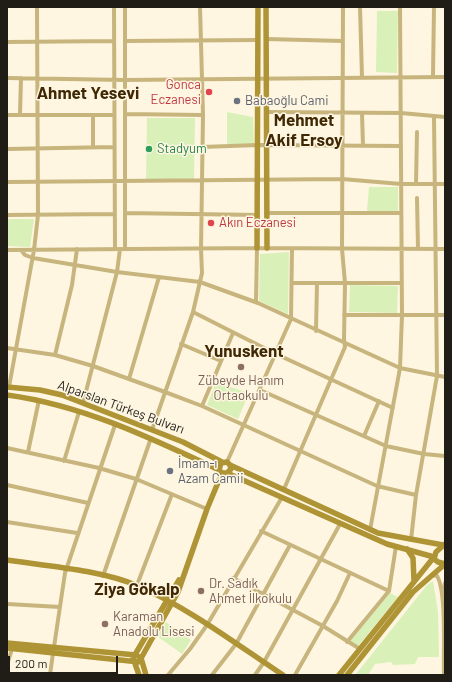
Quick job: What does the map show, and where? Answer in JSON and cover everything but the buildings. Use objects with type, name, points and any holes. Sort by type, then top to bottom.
[{"type":"main road","points":[[257,248],[258,7]]},
{"type":"main road","points":[[266,7],[267,248]]},
{"type":"main road","name":"Alparslan Türkeş Bulvarı","points":[[8,387],[40,390],[62,395],[183,442],[378,533],[411,540],[444,544]]},
{"type":"main road","name":"Alparslan Türkeş Bulvarı","points":[[7,395],[40,400],[79,412],[151,438],[281,499],[387,544],[434,557],[438,562],[445,564]]},
{"type":"main road","points":[[139,675],[133,658],[169,602],[178,592],[207,509],[223,472],[231,469],[226,463],[219,464],[223,472]]},
{"type":"main road","points":[[339,675],[444,544]]},
{"type":"main road","points":[[407,549],[413,558],[414,581]]},
{"type":"main road","points":[[7,560],[67,568],[137,585],[207,625],[283,675]]},
{"type":"main road","points":[[347,675],[413,592],[445,564]]},
{"type":"main road","points":[[7,643],[124,660],[134,663],[139,662],[169,602]]},
{"type":"main road","points":[[10,649],[136,655],[142,658]]},
{"type":"main road","points":[[142,658],[146,675]]},
{"type":"street","points":[[8,387],[33,258],[38,215],[36,78],[37,7]]},
{"type":"street","points":[[114,7],[115,249]]},
{"type":"street","points":[[83,403],[123,249],[125,213],[124,7],[131,7]]},
{"type":"street","points":[[152,430],[192,312],[202,273],[201,215],[203,115],[200,7]]},
{"type":"street","points":[[284,489],[345,347],[345,282],[342,249],[344,213],[342,179],[344,146],[342,78],[343,7]]},
{"type":"street","points":[[360,7],[362,77]]},
{"type":"street","points":[[370,530],[400,368],[402,316],[400,249],[400,7]]},
{"type":"street","points":[[433,76],[434,7]]},
{"type":"street","points":[[266,39],[343,41]]},
{"type":"street","points":[[125,41],[258,40]]},
{"type":"street","points":[[7,42],[114,41]]},
{"type":"street","points":[[7,78],[202,80],[258,78],[445,77]]},
{"type":"street","points":[[20,115],[21,78]]},
{"type":"street","points":[[266,112],[401,113],[445,117]]},
{"type":"street","points":[[362,113],[363,146]]},
{"type":"street","points":[[125,114],[203,115]]},
{"type":"street","points":[[7,115],[114,116]]},
{"type":"street","points":[[93,116],[93,147]]},
{"type":"street","points":[[411,540],[416,495],[437,376],[435,315],[434,117]]},
{"type":"street","points":[[416,184],[417,132]]},
{"type":"street","points":[[202,147],[258,145],[401,146]]},
{"type":"street","points":[[7,149],[114,147]]},
{"type":"street","points":[[7,182],[125,180],[266,181],[342,179],[401,184],[445,184]]},
{"type":"street","points":[[417,198],[418,249]]},
{"type":"street","points":[[125,213],[258,215]]},
{"type":"street","points":[[266,213],[401,213]]},
{"type":"street","points":[[7,215],[114,214]]},
{"type":"street","points":[[7,250],[257,248],[445,249]]},
{"type":"street","points":[[256,302],[257,248]]},
{"type":"street","points":[[55,356],[75,265],[77,249]]},
{"type":"street","points":[[226,463],[291,319],[292,249]]},
{"type":"street","points":[[21,250],[25,255],[33,258],[117,272],[200,282],[256,302],[316,331],[400,368],[445,377]]},
{"type":"street","points":[[129,379],[159,277]]},
{"type":"street","points":[[292,283],[401,283]]},
{"type":"street","points":[[316,331],[317,283]]},
{"type":"street","points":[[192,312],[276,354],[393,408]]},
{"type":"street","points":[[344,315],[445,315]]},
{"type":"street","points":[[202,406],[233,333]]},
{"type":"street","points":[[181,344],[221,361]]},
{"type":"street","points":[[7,348],[55,356],[92,366],[129,379],[202,406],[377,486],[416,495]]},
{"type":"street","points":[[260,390],[386,446],[424,454],[445,456]]},
{"type":"street","points":[[28,452],[40,400]]},
{"type":"street","points":[[364,436],[379,401]]},
{"type":"street","points":[[64,461],[79,412]]},
{"type":"street","points":[[50,675],[67,568],[77,533],[115,425]]},
{"type":"street","points":[[103,576],[151,438]]},
{"type":"street","points":[[7,448],[99,468],[136,479],[207,509]]},
{"type":"street","points":[[7,485],[88,503]]},
{"type":"street","points":[[137,585],[172,494]]},
{"type":"street","points":[[168,675],[174,670],[207,625],[233,578],[281,499]]},
{"type":"street","points":[[7,522],[77,533]]},
{"type":"street","points":[[255,675],[264,662],[340,524]]},
{"type":"street","points":[[261,532],[388,592]]},
{"type":"street","points":[[212,675],[236,644],[290,545]]},
{"type":"street","points":[[348,642],[388,592],[396,546]]},
{"type":"street","points":[[295,675],[323,626],[350,573]]},
{"type":"street","points":[[432,575],[438,578],[442,598],[444,675]]},
{"type":"street","points":[[233,578],[323,626],[360,649]]},
{"type":"street","points":[[442,598],[445,583]]},
{"type":"street","points":[[7,604],[60,607]]},
{"type":"street","points":[[7,665],[10,649]]},
{"type":"street","points":[[174,670],[177,675]]},
{"type":"green space","points":[[377,11],[398,11],[397,73],[376,72]]},
{"type":"green space","points":[[227,112],[253,117],[254,144],[227,144]]},
{"type":"green space","points":[[147,118],[195,118],[194,179],[146,179]]},
{"type":"green space","points":[[369,187],[398,187],[398,211],[367,211]]},
{"type":"green space","points":[[7,219],[34,219],[30,247],[7,246]]},
{"type":"green space","points":[[289,252],[288,314],[259,301],[260,254]]},
{"type":"green space","points":[[350,285],[398,286],[397,313],[349,312]]},
{"type":"green space","points":[[216,382],[249,393],[238,419],[207,405]]},
{"type":"green space","points":[[433,581],[438,612],[439,657],[418,657],[415,664],[393,665],[391,662],[375,664],[368,675],[357,675],[356,674],[427,585]]},
{"type":"green space","points":[[390,593],[398,597],[358,646],[350,641]]},
{"type":"green space","points":[[166,622],[191,640],[182,654],[157,636]]},
{"type":"place","name":"Gonca Eczanesi","points":[[209,92]]},
{"type":"place","name":"Babaoğlu Cami","points":[[237,101]]},
{"type":"place","name":"Stadyum","points":[[149,149]]},
{"type":"place","name":"Akın Eczanesi","points":[[211,223]]},
{"type":"place","name":"Zübeyde Hanım Ortaokulu","points":[[241,367]]},
{"type":"place","name":"İmam-ı Azam Camii","points":[[170,471]]},
{"type":"place","name":"Dr. Sadık Ahmet İlkokulu","points":[[201,591]]},
{"type":"place","name":"Karaman Anadolu Lisesi","points":[[105,624]]},
{"type":"district","name":"Ahmet Yesevi","points":[[88,93]]},
{"type":"district","name":"Mehmet Akif Ersoy","points":[[304,130]]},
{"type":"district","name":"Yunuskent","points":[[244,351]]},
{"type":"district","name":"Ziya Gökalp","points":[[137,589]]}]
